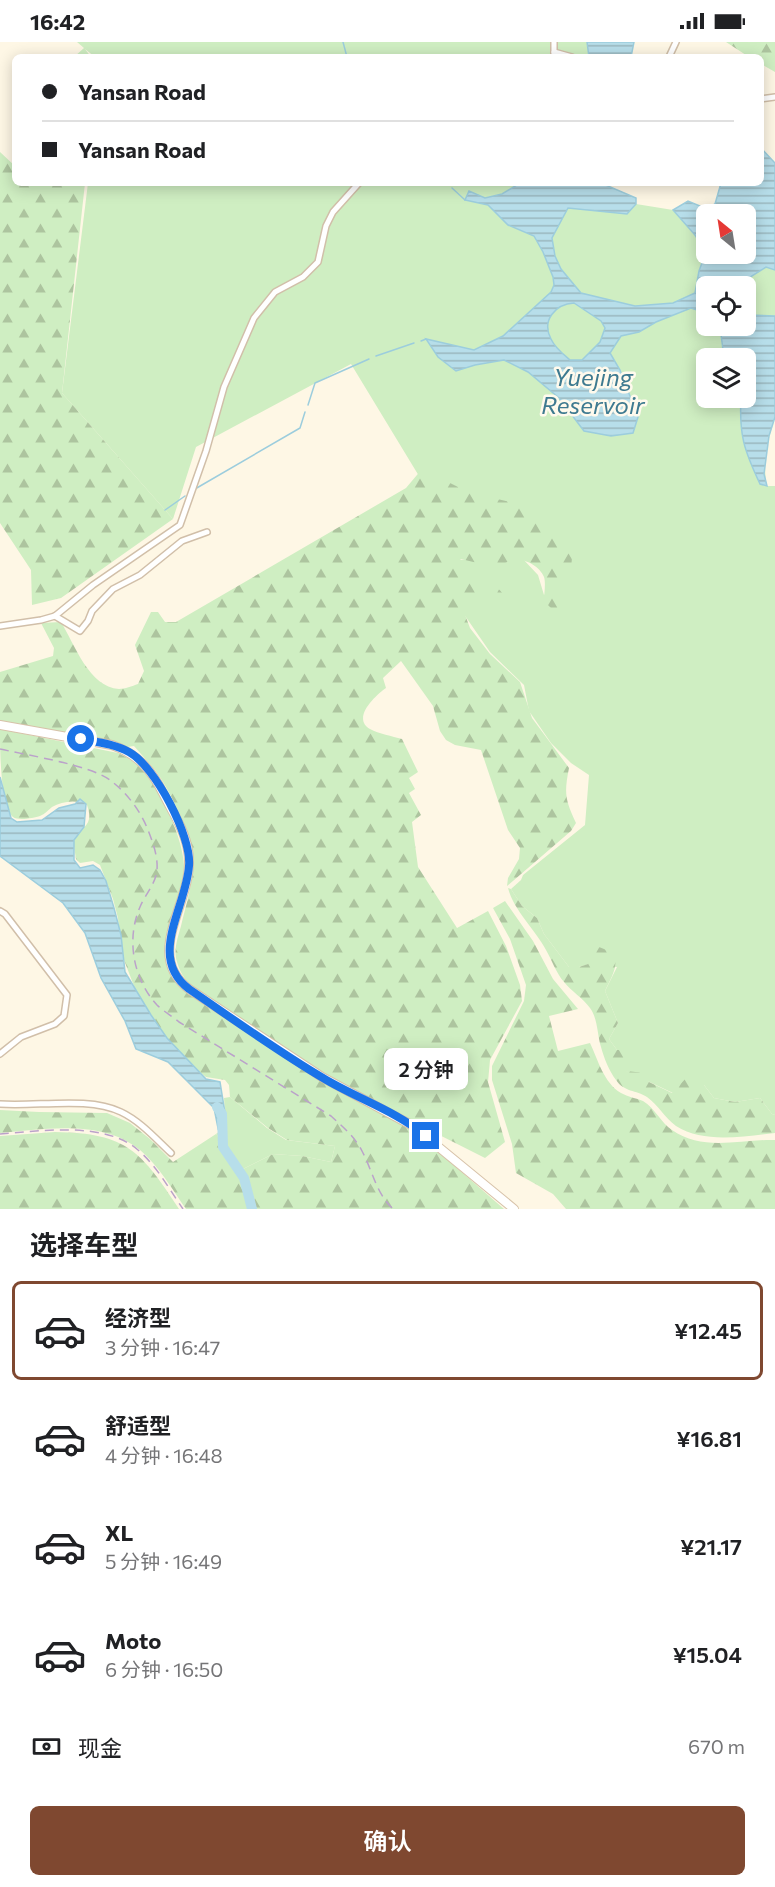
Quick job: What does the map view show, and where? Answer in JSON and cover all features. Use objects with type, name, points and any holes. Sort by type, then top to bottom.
[{"type":"main road","points":[[0,725],[112,745],[129,752],[143,762],[156,779],[180,825],[189,854],[188,873],[169,946],[171,968],[178,980],[322,1077],[413,1126],[514,1209]]},
{"type":"street","points":[[554,42],[554,54]]},
{"type":"street","points":[[0,626],[55,616],[93,585],[180,525],[206,452],[224,387],[254,318],[274,292],[303,277],[311,270],[322,253],[326,226],[333,212],[357,186]]},
{"type":"street","points":[[55,616],[80,631],[88,621],[92,610],[113,589],[140,575],[182,541],[207,532]]},
{"type":"street","points":[[0,911],[67,995],[64,1016],[55,1024],[21,1037],[0,1054]]},
{"type":"street","points":[[0,1104],[84,1103],[119,1111],[140,1124],[171,1153]]},
{"type":"green space","points":[[77,42],[634,42],[632,54],[91,54],[85,49],[89,54],[77,54],[84,48]]},
{"type":"green space","points":[[726,42],[775,42],[775,72],[764,66],[764,54],[744,54]]},
{"type":"green space","points":[[764,151],[775,163],[775,417],[768,442],[765,469],[767,486],[775,486],[775,1115],[760,1098],[735,1102],[714,1098],[704,1085],[673,1093],[626,1071],[617,1050],[609,1039],[618,1023],[605,991],[617,967],[589,964],[569,967],[544,934],[537,918],[522,906],[511,889],[523,875],[585,825],[589,775],[571,763],[551,743],[529,711],[524,685],[490,652],[461,610],[452,560],[522,558],[538,575],[544,595],[565,577],[422,481],[351,364],[196,447],[173,519],[62,393],[88,186],[608,186],[636,198],[636,204],[673,210],[688,201],[696,204],[696,264],[756,264],[756,204],[715,204],[720,186],[764,186]]},
{"type":"green space","points":[[0,152],[12,163],[12,186],[85,186],[62,393],[173,519],[61,598],[32,605],[31,570],[0,523]]},
{"type":"green space","points":[[422,469],[468,492],[510,502],[556,529],[566,540],[572,558],[570,578],[560,593],[559,601],[565,613],[559,616],[544,601],[544,577],[531,563],[516,559],[494,567],[461,559],[456,565],[461,574],[495,586],[504,596],[506,602],[502,603],[495,593],[477,593],[470,596],[465,602],[464,612],[470,628],[490,654],[520,682],[532,718],[569,768],[566,796],[576,823],[571,831],[507,886],[508,878],[519,859],[520,848],[508,830],[481,750],[455,745],[446,740],[440,731],[433,706],[401,661],[383,678],[386,688],[367,707],[363,719],[370,729],[402,739],[418,772],[409,778],[415,789],[409,793],[421,815],[412,822],[418,867],[457,928],[488,911],[506,946],[520,985],[522,1001],[490,1060],[488,1082],[505,1142],[485,1158],[358,1094],[303,1062],[197,992],[188,982],[178,966],[176,953],[177,939],[192,878],[192,849],[177,808],[165,786],[155,770],[134,746],[127,747],[0,722],[0,672],[53,656],[54,648],[41,623],[61,622],[84,663],[99,681],[119,689],[138,684],[144,671],[135,645],[151,612],[158,612],[165,622],[176,622],[406,488]]},
{"type":"green space","points":[[0,729],[118,753],[138,766],[151,781],[164,804],[176,829],[183,855],[182,887],[167,948],[170,968],[179,984],[188,994],[315,1078],[410,1127],[504,1209],[186,1209],[153,1163],[125,1140],[91,1130],[73,1128],[0,1133],[0,1110],[107,1113],[130,1123],[173,1162],[216,1134],[243,1169],[273,1154],[302,1156],[331,1162],[335,1146],[287,1140],[268,1128],[230,1097],[229,1085],[225,1080],[206,1077],[187,1062],[161,1033],[137,994],[121,952],[118,918],[100,865],[93,861],[80,863],[76,859],[73,840],[89,821],[87,805],[74,801],[65,802],[37,817],[22,819],[13,817],[5,801],[3,789]]},
{"type":"green space","points":[[508,888],[522,906],[537,918],[544,934],[569,967],[588,964],[589,953],[595,946],[611,953],[615,964],[605,991],[618,1023],[609,1039],[617,1050],[627,1050],[626,1071],[645,1073],[649,1082],[672,1093],[689,1075],[704,1085],[714,1098],[735,1102],[760,1098],[775,1115],[775,1133],[711,1137],[687,1132],[672,1123],[647,1097],[619,1084],[605,1060],[593,1012],[561,978],[541,942],[515,904]]},
{"type":"green space","points":[[505,901],[533,941],[553,979],[578,1009],[549,1016],[558,1051],[590,1043],[602,1071],[615,1089],[643,1101],[668,1127],[684,1137],[709,1143],[775,1140],[775,1209],[566,1209],[553,1194],[516,1173],[512,1144],[492,1080],[492,1066],[524,1001],[526,985],[510,939],[493,908]]},
{"type":"green space","points":[[230,1097],[267,1128],[286,1140],[335,1146],[331,1162],[302,1156],[273,1154],[243,1169],[216,1134],[226,1126],[224,1098]]},
{"type":"green space","points":[[55,1132],[100,1136],[130,1150],[154,1173],[179,1209],[0,1209],[0,1136]]},
{"type":"water","points":[[587,42],[634,42],[632,54],[589,54]]},
{"type":"water","name":"Yuejing Reservoir","points":[[764,151],[775,163],[775,270],[766,267],[752,276],[698,276],[702,264],[756,264],[756,204],[715,204],[720,186],[764,186]]},
{"type":"water","name":"Yuejing Reservoir","points":[[515,186],[608,186],[636,198],[636,204],[627,214],[568,208],[552,238],[555,256],[561,269],[581,293],[635,306],[673,303],[695,293],[696,288],[696,310],[691,308],[656,322],[639,332],[621,336],[610,353],[620,370],[638,417],[633,433],[611,436],[584,431],[559,398],[528,372],[504,360],[456,371],[438,357],[426,339],[474,350],[503,336],[551,292],[554,285],[543,252],[534,236],[508,225],[488,205],[465,200],[469,191],[485,198],[502,194]],"holes":[[[574,303],[601,321],[605,328],[600,342],[582,360],[570,360],[559,351],[548,332],[552,314],[561,306]]]},
{"type":"water","name":"Yuejing Reservoir","points":[[688,201],[696,204],[696,237],[673,210]]},
{"type":"water","points":[[756,315],[775,316],[775,417],[769,436],[764,474],[767,486],[760,484],[746,452],[741,422],[741,408],[756,408],[756,348],[723,348],[721,336],[756,336]]},
{"type":"water","points":[[0,777],[11,818],[17,822],[42,820],[59,808],[75,804],[80,799],[86,804],[84,827],[74,840],[74,860],[80,868],[93,865],[100,870],[106,881],[121,935],[125,972],[151,1015],[167,1038],[206,1079],[220,1082],[225,1113],[218,1128],[214,1108],[168,1062],[136,1049],[125,1021],[101,978],[85,933],[63,903],[0,856]]},
{"type":"waterway","points":[[343,42],[346,54]]},
{"type":"waterway","points":[[452,188],[465,200]]},
{"type":"waterway","points":[[421,341],[426,339]]},
{"type":"waterway","points":[[376,356],[414,343]]},
{"type":"waterway","points":[[308,405],[315,383],[369,359]]},
{"type":"waterway","points":[[195,489],[300,428],[305,412]]},
{"type":"waterway","points":[[165,510],[185,496]]},
{"type":"waterway","points":[[217,1107],[222,1114],[223,1147],[244,1178],[252,1209]]},
{"type":"railway","points":[[0,749],[88,770],[110,780],[127,796],[145,823],[157,860],[156,875],[140,907],[133,932],[137,971],[149,995],[159,1007],[179,1022],[331,1116],[359,1146],[379,1189],[393,1209]]},
{"type":"railway","points":[[0,1134],[53,1130],[91,1131],[124,1141],[138,1150],[151,1163],[183,1209]]},
{"type":"route","points":[[81,739],[112,745],[129,752],[143,762],[156,779],[180,825],[187,845],[189,864],[169,946],[171,968],[178,980],[308,1069],[413,1126],[426,1136]]}]
